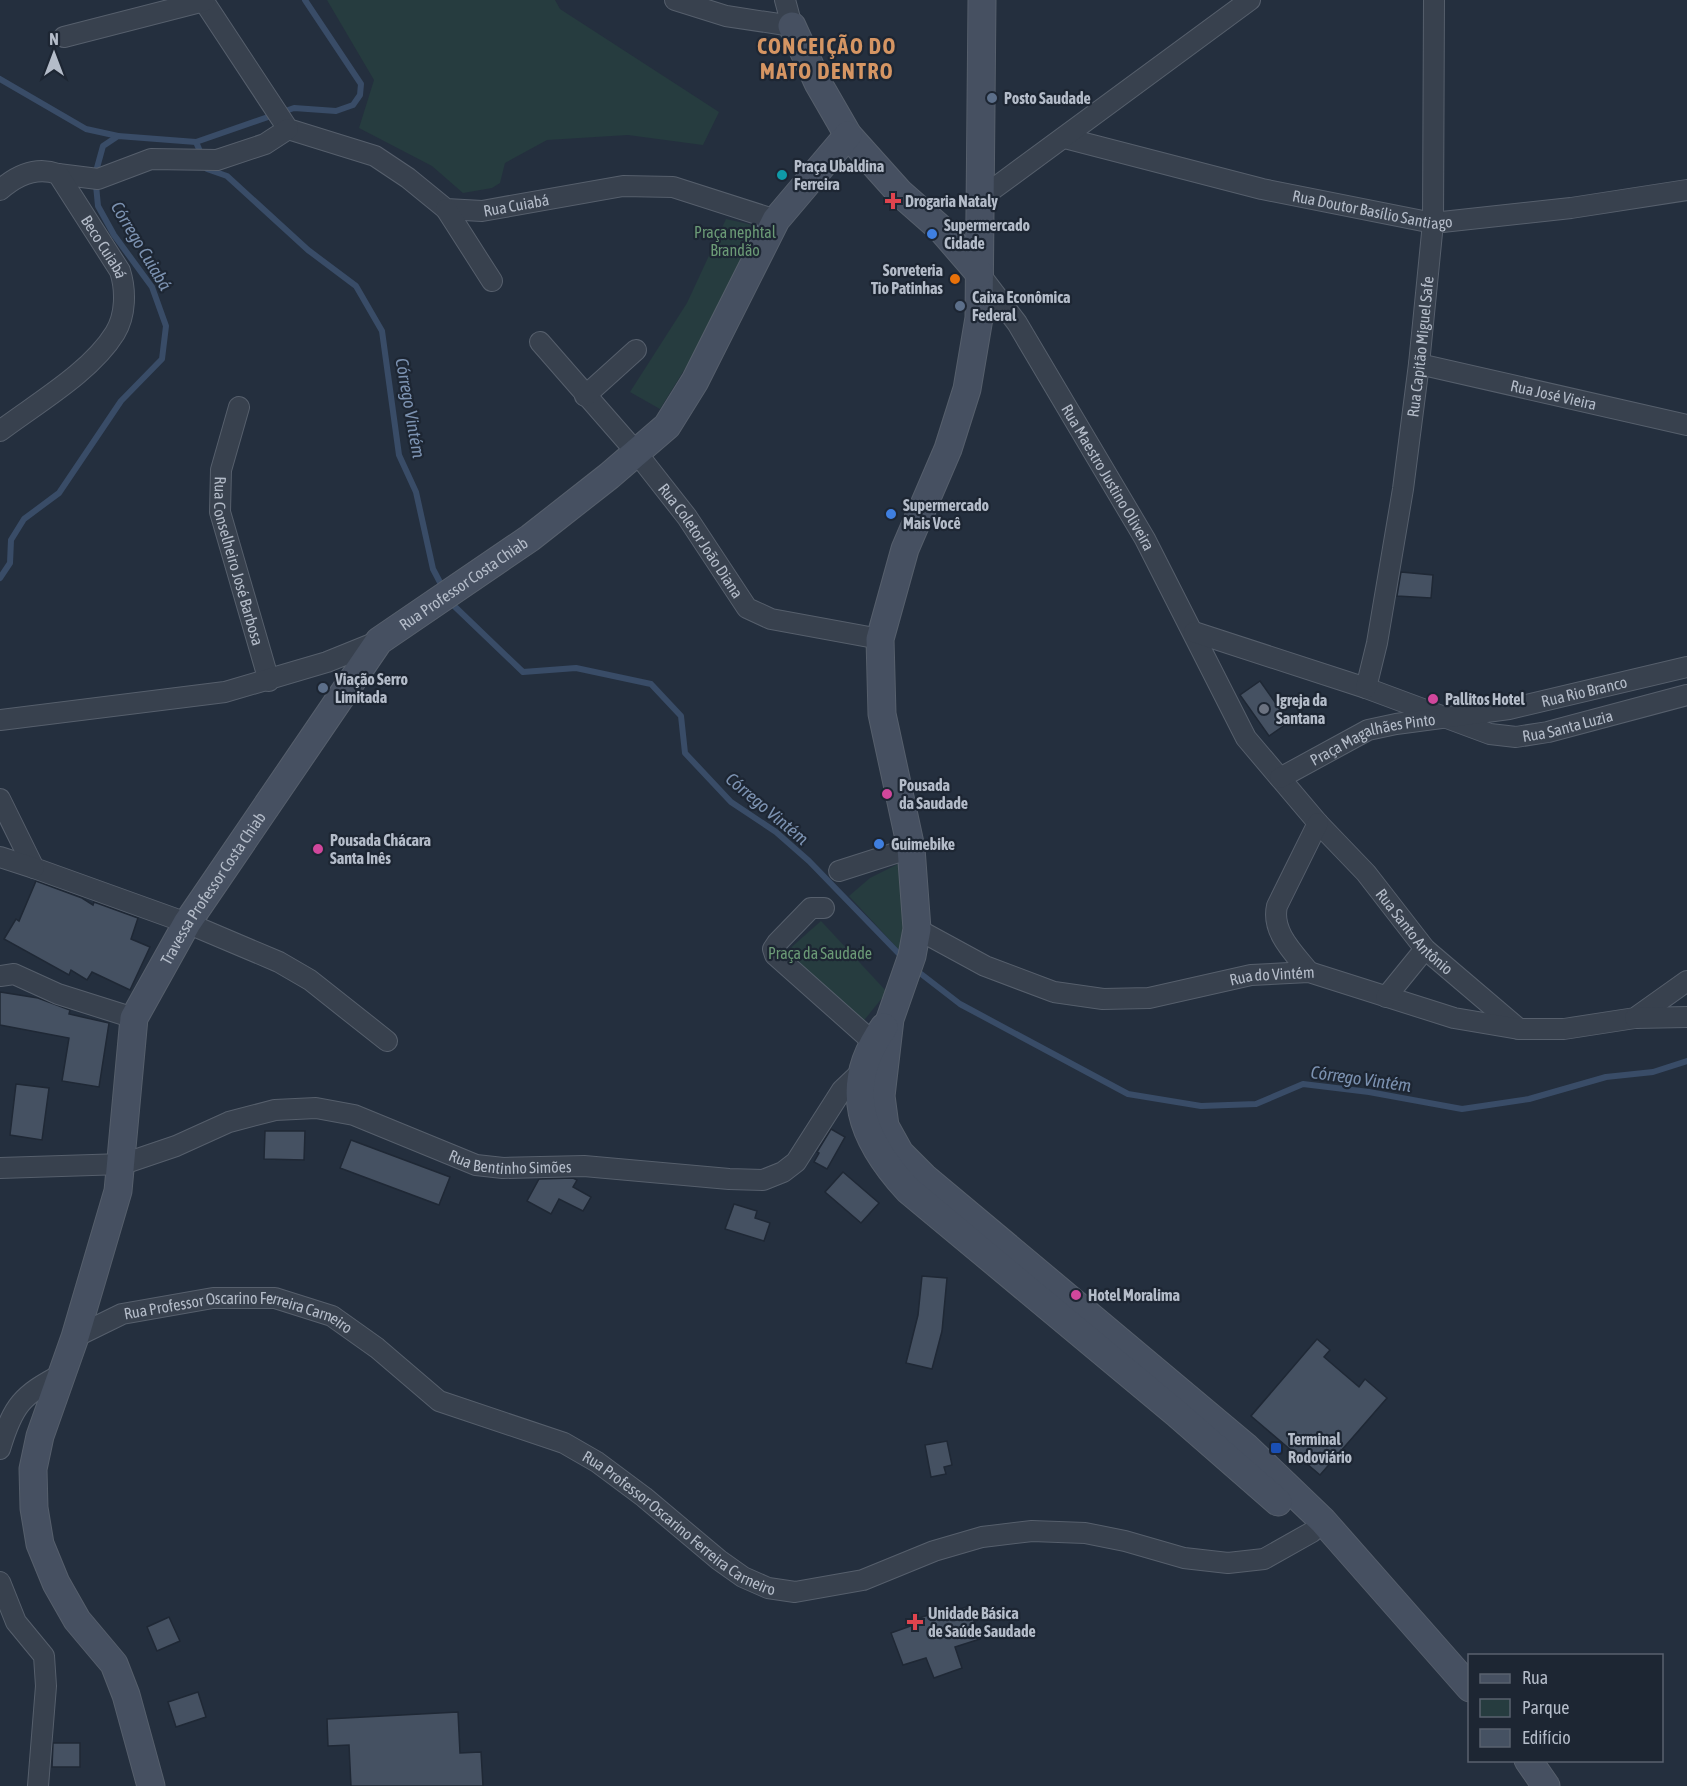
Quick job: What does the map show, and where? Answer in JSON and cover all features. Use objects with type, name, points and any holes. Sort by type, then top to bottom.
[{"type":"main road","points":[[982,0],[980,318],[967,389],[948,449],[905,549],[880,639],[882,714],[910,848],[916,929],[912,956],[880,1050],[881,1096],[885,1126],[900,1154],[1182,1405],[1312,1532],[1374,1580]]},
{"type":"main road","points":[[789,13],[818,83],[848,135],[900,194],[941,229],[979,273]]},
{"type":"main road","points":[[776,220],[848,135]]},
{"type":"main road","points":[[941,229],[981,198]]},
{"type":"main road","name":"Rua Professor Costa Chiab","points":[[379,641],[553,520],[667,426],[695,381],[776,220]]},
{"type":"main road","name":"Travessa Professor Costa Chiab","points":[[123,1164],[134,1018],[187,923],[379,641]]},
{"type":"main road","points":[[880,1050],[862,1071],[860,1098],[867,1135],[885,1166],[908,1190],[1182,1405],[1245,1446],[1323,1521],[1468,1686]]},
{"type":"main road","points":[[123,1164],[109,1226],[75,1337],[40,1436],[33,1469],[34,1508],[40,1544],[56,1583],[77,1620],[114,1664],[126,1695],[151,1786]]},
{"type":"main road","points":[[1529,1762],[1546,1786]]},
{"type":"street","points":[[675,0],[726,16],[789,13]]},
{"type":"street","points":[[981,198],[1250,0]]},
{"type":"street","name":"Rua Capitão Miguel Safe","points":[[1366,688],[1377,643],[1403,489],[1419,364],[1433,223],[1434,0]]},
{"type":"street","points":[[64,37],[203,1],[283,123],[375,156],[408,178],[446,210],[492,281]]},
{"type":"street","points":[[0,190],[9,182],[32,171],[94,179],[151,159],[217,160],[265,144],[283,123]]},
{"type":"street","name":"Rua Doutor Basílio Santiago","points":[[1065,138],[1262,189],[1433,223],[1571,208],[1687,190]]},
{"type":"street","name":"Beco Cuiabá","points":[[0,431],[87,366],[116,332],[125,288],[120,271],[56,173]]},
{"type":"street","name":"Rua Cuiabá","points":[[446,210],[482,211],[623,186],[673,187],[776,220]]},
{"type":"street","name":"Rua Maestro Justino Oliveira","points":[[979,273],[1017,323],[1145,539],[1194,632]]},
{"type":"street","name":"Rua Coletor João Diana","points":[[540,342],[636,452],[687,517],[747,608],[771,619],[880,639]]},
{"type":"street","points":[[585,396],[636,350]]},
{"type":"street","name":"Rua José Vieira","points":[[1419,364],[1687,425]]},
{"type":"street","name":"Rua Conselheiro José Barbosa","points":[[239,407],[221,470],[220,512],[269,681]]},
{"type":"street","points":[[1194,632],[1246,738],[1280,778]]},
{"type":"street","name":"Praça Magalhães Pinto","points":[[1194,632],[1366,688],[1446,719]]},
{"type":"street","name":"Rua Professor Costa Chiab","points":[[0,720],[225,692],[269,681],[379,641]]},
{"type":"street","name":"Rua Rio Branco","points":[[1446,719],[1509,709],[1687,668]]},
{"type":"street","name":"Rua Santa Luzia","points":[[1446,719],[1490,734],[1516,737],[1548,732],[1687,695]]},
{"type":"street","name":"Praça Magalhães Pinto","points":[[1280,778],[1368,730],[1396,724],[1446,719]]},
{"type":"street","name":"Rua Santo Antônio","points":[[1280,778],[1318,823],[1366,873],[1425,949],[1519,1029]]},
{"type":"street","points":[[0,798],[34,868]]},
{"type":"street","points":[[1309,972],[1279,932],[1274,919],[1276,906],[1318,823]]},
{"type":"street","points":[[839,871],[910,848]]},
{"type":"street","points":[[0,857],[187,923],[279,962],[302,976],[387,1041]]},
{"type":"street","points":[[824,908],[811,908],[777,942],[773,949],[775,955],[880,1050]]},
{"type":"street","name":"Rua do Vintém","points":[[916,929],[986,966],[1054,992],[1103,999],[1149,998],[1251,975],[1309,972],[1454,1018],[1519,1029],[1564,1029],[1635,1018],[1687,1017]]},
{"type":"street","points":[[1386,997],[1425,949]]},
{"type":"street","points":[[0,976],[5,973],[14,974],[58,994],[134,1018]]},
{"type":"street","name":"Rua do Vintém","points":[[1635,1018],[1687,981]]},
{"type":"street","name":"Rua Bentinho Simões","points":[[0,1168],[123,1164],[176,1146],[229,1122],[275,1110],[316,1108],[354,1114],[476,1165],[503,1168],[584,1166],[729,1179],[763,1179],[783,1172],[796,1162],[842,1090],[862,1071]]},
{"type":"street","name":"Rua Professor Oscarino Ferreira Carneiro","points":[[75,1337],[122,1314],[213,1299],[275,1298],[332,1316],[377,1348],[439,1401],[564,1443],[597,1462],[644,1497],[719,1560],[743,1577],[768,1588],[795,1592],[842,1585],[863,1580],[933,1551],[982,1537],[1032,1531],[1085,1533],[1125,1540],[1184,1558],[1228,1563],[1264,1559],[1312,1532]]},
{"type":"street","points":[[0,1449],[13,1412],[31,1390],[62,1374]]},
{"type":"street","points":[[0,1582],[15,1622],[44,1656],[46,1686],[38,1786]]},
{"type":"green space","points":[[327,0],[555,0],[560,9],[719,112],[703,145],[628,135],[547,140],[505,163],[500,183],[492,188],[463,193],[432,166],[359,128],[374,80]]},
{"type":"green space","name":"Praça nephtal Brandão","points":[[726,219],[762,227],[718,315],[660,409],[630,392],[687,303]]},
{"type":"green space","name":"Praça da Saudade","points":[[902,862],[906,899],[902,953],[849,896],[870,878]]},
{"type":"green space","name":"Praça da Saudade","points":[[821,921],[887,992],[861,1024],[786,952]]},
{"type":"building","points":[[1401,572],[1433,575],[1431,598],[1397,596]]},
{"type":"building","name":"Igreja da Santana","points":[[1260,681],[1289,722],[1269,736],[1240,695]]},
{"type":"building","points":[[36,881],[82,898],[93,905],[94,902],[138,918],[131,939],[150,947],[130,990],[92,972],[87,980],[71,970],[69,975],[4,939],[16,919],[19,921]]},
{"type":"building","points":[[0,992],[38,998],[70,1010],[69,1014],[109,1023],[99,1087],[62,1081],[69,1038],[0,1025]]},
{"type":"building","points":[[16,1084],[49,1088],[42,1140],[10,1135]]},
{"type":"building","points":[[831,1129],[845,1137],[827,1169],[814,1162],[819,1153],[817,1152]]},
{"type":"building","points":[[265,1131],[305,1131],[304,1160],[264,1159]]},
{"type":"building","points":[[351,1140],[450,1177],[439,1205],[340,1168]]},
{"type":"building","points":[[843,1172],[879,1203],[861,1223],[825,1192]]},
{"type":"building","points":[[573,1178],[577,1180],[573,1187],[591,1197],[583,1211],[559,1199],[551,1214],[527,1201],[539,1179]]},
{"type":"building","points":[[734,1204],[757,1211],[755,1218],[770,1223],[764,1241],[725,1229]]},
{"type":"building","points":[[922,1276],[947,1278],[942,1331],[932,1369],[906,1363],[918,1315]]},
{"type":"building","points":[[1317,1339],[1330,1350],[1324,1357],[1359,1387],[1365,1379],[1387,1398],[1320,1475],[1251,1416]]},
{"type":"building","points":[[947,1441],[952,1465],[944,1467],[946,1474],[931,1477],[925,1445]]},
{"type":"building","points":[[969,1606],[980,1639],[955,1647],[962,1668],[934,1678],[926,1658],[903,1665],[891,1633],[916,1624],[914,1620],[931,1614],[934,1618]]},
{"type":"building","points":[[169,1617],[180,1641],[157,1651],[147,1627]]},
{"type":"building","points":[[198,1692],[206,1717],[176,1727],[168,1702]]},
{"type":"building","points":[[458,1712],[460,1753],[481,1752],[483,1786],[351,1786],[349,1745],[328,1746],[327,1719]]},
{"type":"building","points":[[53,1743],[80,1743],[80,1767],[52,1767]]},
{"type":"waterway","name":"Córrego Cuiabá","points":[[0,578],[10,563],[11,540],[24,519],[59,493],[121,401],[162,359],[166,326],[152,287],[114,235],[98,206],[95,175],[103,146],[118,136],[196,142],[294,108],[336,111],[353,105],[360,95],[361,84],[305,0]]},
{"type":"waterway","points":[[0,79],[86,129],[118,136]]},
{"type":"waterway","name":"Córrego Vintém","points":[[196,142],[202,156]]},
{"type":"waterway","name":"Córrego Vintém","points":[[206,165],[207,169],[227,176],[308,250],[356,286],[382,331],[399,455],[416,492],[433,569],[444,590]]},
{"type":"waterway","name":"Córrego Vintém","points":[[450,602],[523,672],[576,668],[651,684],[681,716],[685,753],[731,802],[776,832],[809,861],[904,959]]},
{"type":"waterway","name":"Córrego Vintém","points":[[916,970],[960,1004],[1128,1094],[1201,1106],[1256,1104],[1303,1084],[1369,1092],[1462,1109],[1529,1099],[1606,1077],[1653,1072],[1687,1061]]},
{"type":"place","name":"Posto Saudade","points":[[992,98]]},
{"type":"place","name":"Praça Ubaldina Ferreira","points":[[782,175]]},
{"type":"place","name":"Drogaria Nataly","points":[[893,201]]},
{"type":"place","name":"Supermercado Cidade","points":[[932,234]]},
{"type":"place","name":"Sorveteria Tio Patinhas","points":[[955,279]]},
{"type":"place","name":"Caixa Econômica Federal","points":[[960,306]]},
{"type":"place","name":"Supermercado Mais Você","points":[[891,514]]},
{"type":"place","name":"Viação Serro Limitada","points":[[323,688]]},
{"type":"place","name":"Pallitos Hotel","points":[[1433,699]]},
{"type":"place","name":"Igreja da Santana","points":[[1264,709]]},
{"type":"place","name":"Pousada da Saudade","points":[[887,794]]},
{"type":"place","name":"Guimebike","points":[[879,844]]},
{"type":"place","name":"Pousada Chácara Santa Inês","points":[[318,849]]},
{"type":"place","name":"Hotel Moralima","points":[[1076,1295]]},
{"type":"place","name":"Terminal Rodoviário","points":[[1276,1448]]},
{"type":"place","name":"Unidade Básica de Saúde Saudade","points":[[915,1622]]},
{"type":"district","name":"CONCEIÇÃO DO MATO DENTRO","points":[[827,58]]}]
